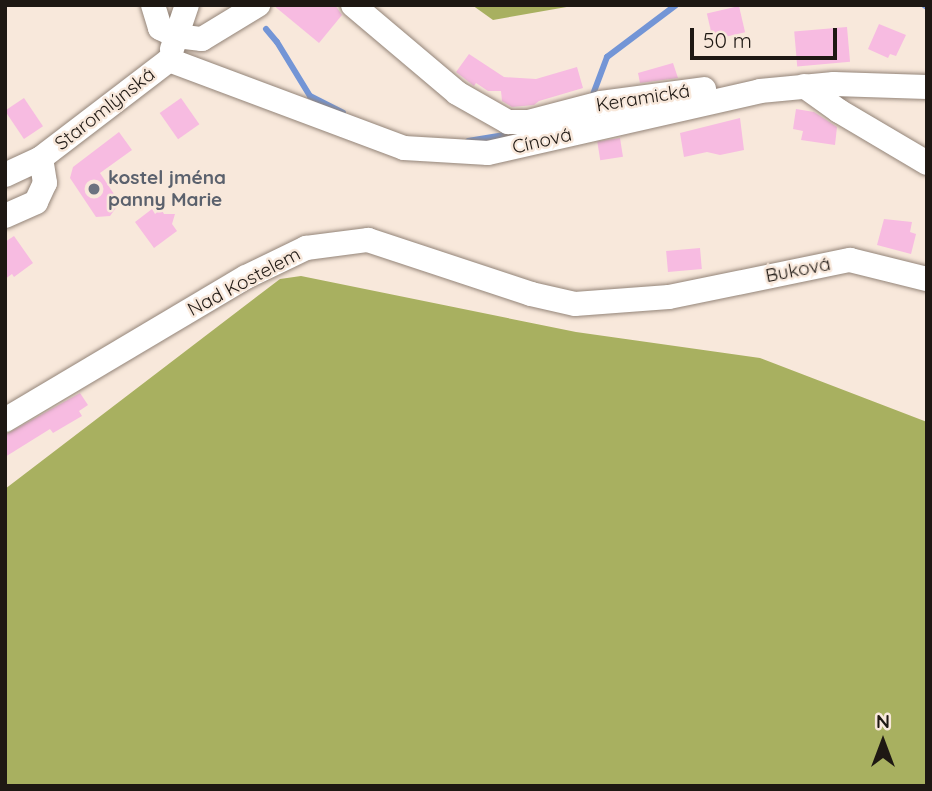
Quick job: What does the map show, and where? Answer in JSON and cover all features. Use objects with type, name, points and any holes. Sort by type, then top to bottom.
[{"type":"street","points":[[153,5],[160,27],[177,36],[202,39],[258,5]]},
{"type":"street","points":[[169,60],[187,5]]},
{"type":"street","name":"Keramická","points":[[353,5],[457,93],[508,122],[528,122],[601,103],[753,82],[760,91]]},
{"type":"street","name":"Cínová","points":[[169,60],[404,148],[488,153],[760,91],[804,86],[927,87]]},
{"type":"street","name":"Staromlýnská","points":[[5,175],[41,158],[169,60]]},
{"type":"street","points":[[804,86],[839,111],[927,163]]},
{"type":"street","name":"Staromlýnská","points":[[5,216],[36,202],[46,183],[41,158]]},
{"type":"street","name":"Nad Kostelem","points":[[5,420],[246,277],[306,248],[368,240],[531,294],[575,304],[669,297]]},
{"type":"street","name":"Buková","points":[[669,297],[850,260],[927,279]]},
{"type":"green space","points":[[472,5],[578,5],[493,20]]},
{"type":"green space","points":[[301,276],[576,332],[760,358],[927,422],[927,786],[5,786],[5,489],[280,279]]},
{"type":"building","points":[[273,5],[335,5],[342,15],[319,43]]},
{"type":"building","points":[[739,6],[745,32],[713,40],[707,13]]},
{"type":"building","points":[[879,24],[906,35],[896,56],[890,54],[888,58],[868,49]]},
{"type":"building","points":[[847,27],[850,62],[797,66],[794,32]]},
{"type":"building","points":[[469,54],[504,77],[536,79],[577,67],[583,88],[539,101],[534,105],[512,107],[502,101],[501,91],[488,91],[476,83],[474,86],[456,72]]},
{"type":"building","points":[[673,63],[678,78],[640,83],[638,73]]},
{"type":"building","points":[[24,98],[43,126],[24,139],[5,111]]},
{"type":"building","points":[[181,98],[199,124],[178,139],[160,113]]},
{"type":"building","points":[[796,109],[814,112],[837,127],[835,145],[801,140],[803,131],[793,129]]},
{"type":"building","points":[[740,118],[744,150],[720,155],[707,152],[684,157],[680,133]]},
{"type":"building","name":"kostel jména panny Marie","points":[[119,132],[132,150],[100,173],[116,197],[114,199],[118,205],[110,216],[96,217],[70,178],[73,167]]},
{"type":"building","points":[[620,138],[623,157],[600,160],[597,142]]},
{"type":"building","points":[[152,209],[155,214],[161,209],[164,214],[175,214],[172,224],[177,231],[154,248],[135,222]]},
{"type":"building","points":[[884,219],[912,222],[910,232],[916,234],[911,254],[877,245]]},
{"type":"building","points":[[14,236],[33,263],[14,277],[12,274],[5,279],[5,242]]},
{"type":"building","points":[[700,248],[702,269],[668,272],[666,251]]},
{"type":"building","points":[[80,393],[88,405],[79,411],[82,416],[53,433],[50,429],[5,457],[5,435]]},
{"type":"waterway","points":[[592,97],[607,57],[676,5]]},
{"type":"waterway","points":[[266,29],[310,96],[343,113]]},
{"type":"waterway","points":[[468,141],[516,133]]},
{"type":"place","name":"kostel jména panny Marie","points":[[94,189]]}]
